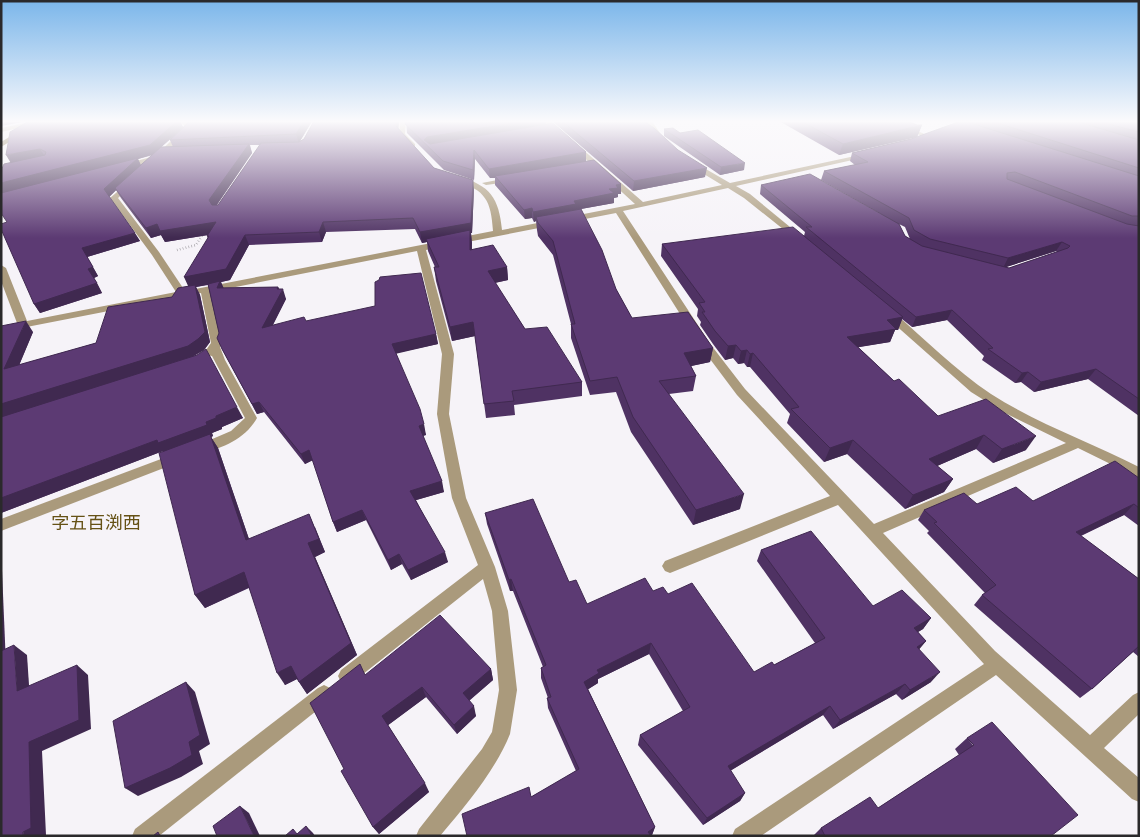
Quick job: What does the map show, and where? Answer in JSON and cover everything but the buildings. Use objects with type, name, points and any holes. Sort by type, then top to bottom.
[{"type":"street","points":[[116,169],[144,160]]},
{"type":"street","points":[[143,171],[155,160]]},
{"type":"street","points":[[592,160],[640,204]]},
{"type":"street","points":[[688,160],[747,196],[808,246]]},
{"type":"street","points":[[1,329],[618,210],[843,160]]},
{"type":"street","points":[[587,166],[596,164]]},
{"type":"street","points":[[796,171],[811,180]]},
{"type":"street","points":[[448,176],[479,186],[488,194],[496,210],[498,234]]},
{"type":"street","points":[[486,184],[523,177]]},
{"type":"street","points":[[136,178],[114,198],[156,254],[182,294]]},
{"type":"street","points":[[618,210],[707,347],[741,392],[839,498],[998,664],[1139,792]]},
{"type":"street","points":[[421,249],[448,354],[442,414],[459,498],[487,567],[500,611],[508,690],[501,734],[489,756],[431,833]]},
{"type":"street","points":[[1,268],[23,325]]},
{"type":"street","points":[[198,361],[215,348],[217,343],[205,290]]},
{"type":"street","points":[[876,303],[962,378],[989,398],[1033,422],[1139,473]]},
{"type":"street","points":[[1,525],[240,433],[247,426],[251,418],[219,360],[215,348]]},
{"type":"street","points":[[872,532],[1078,443]]},
{"type":"street","points":[[670,566],[839,498]]},
{"type":"street","points":[[142,836],[487,567]]},
{"type":"street","points":[[742,836],[998,664]]},
{"type":"street","points":[[1090,748],[1139,701]]},
{"type":"path","points":[[156,254],[196,245],[205,232]]},
{"type":"district","name":"字五百渕西","points":[[96,522]]}]
